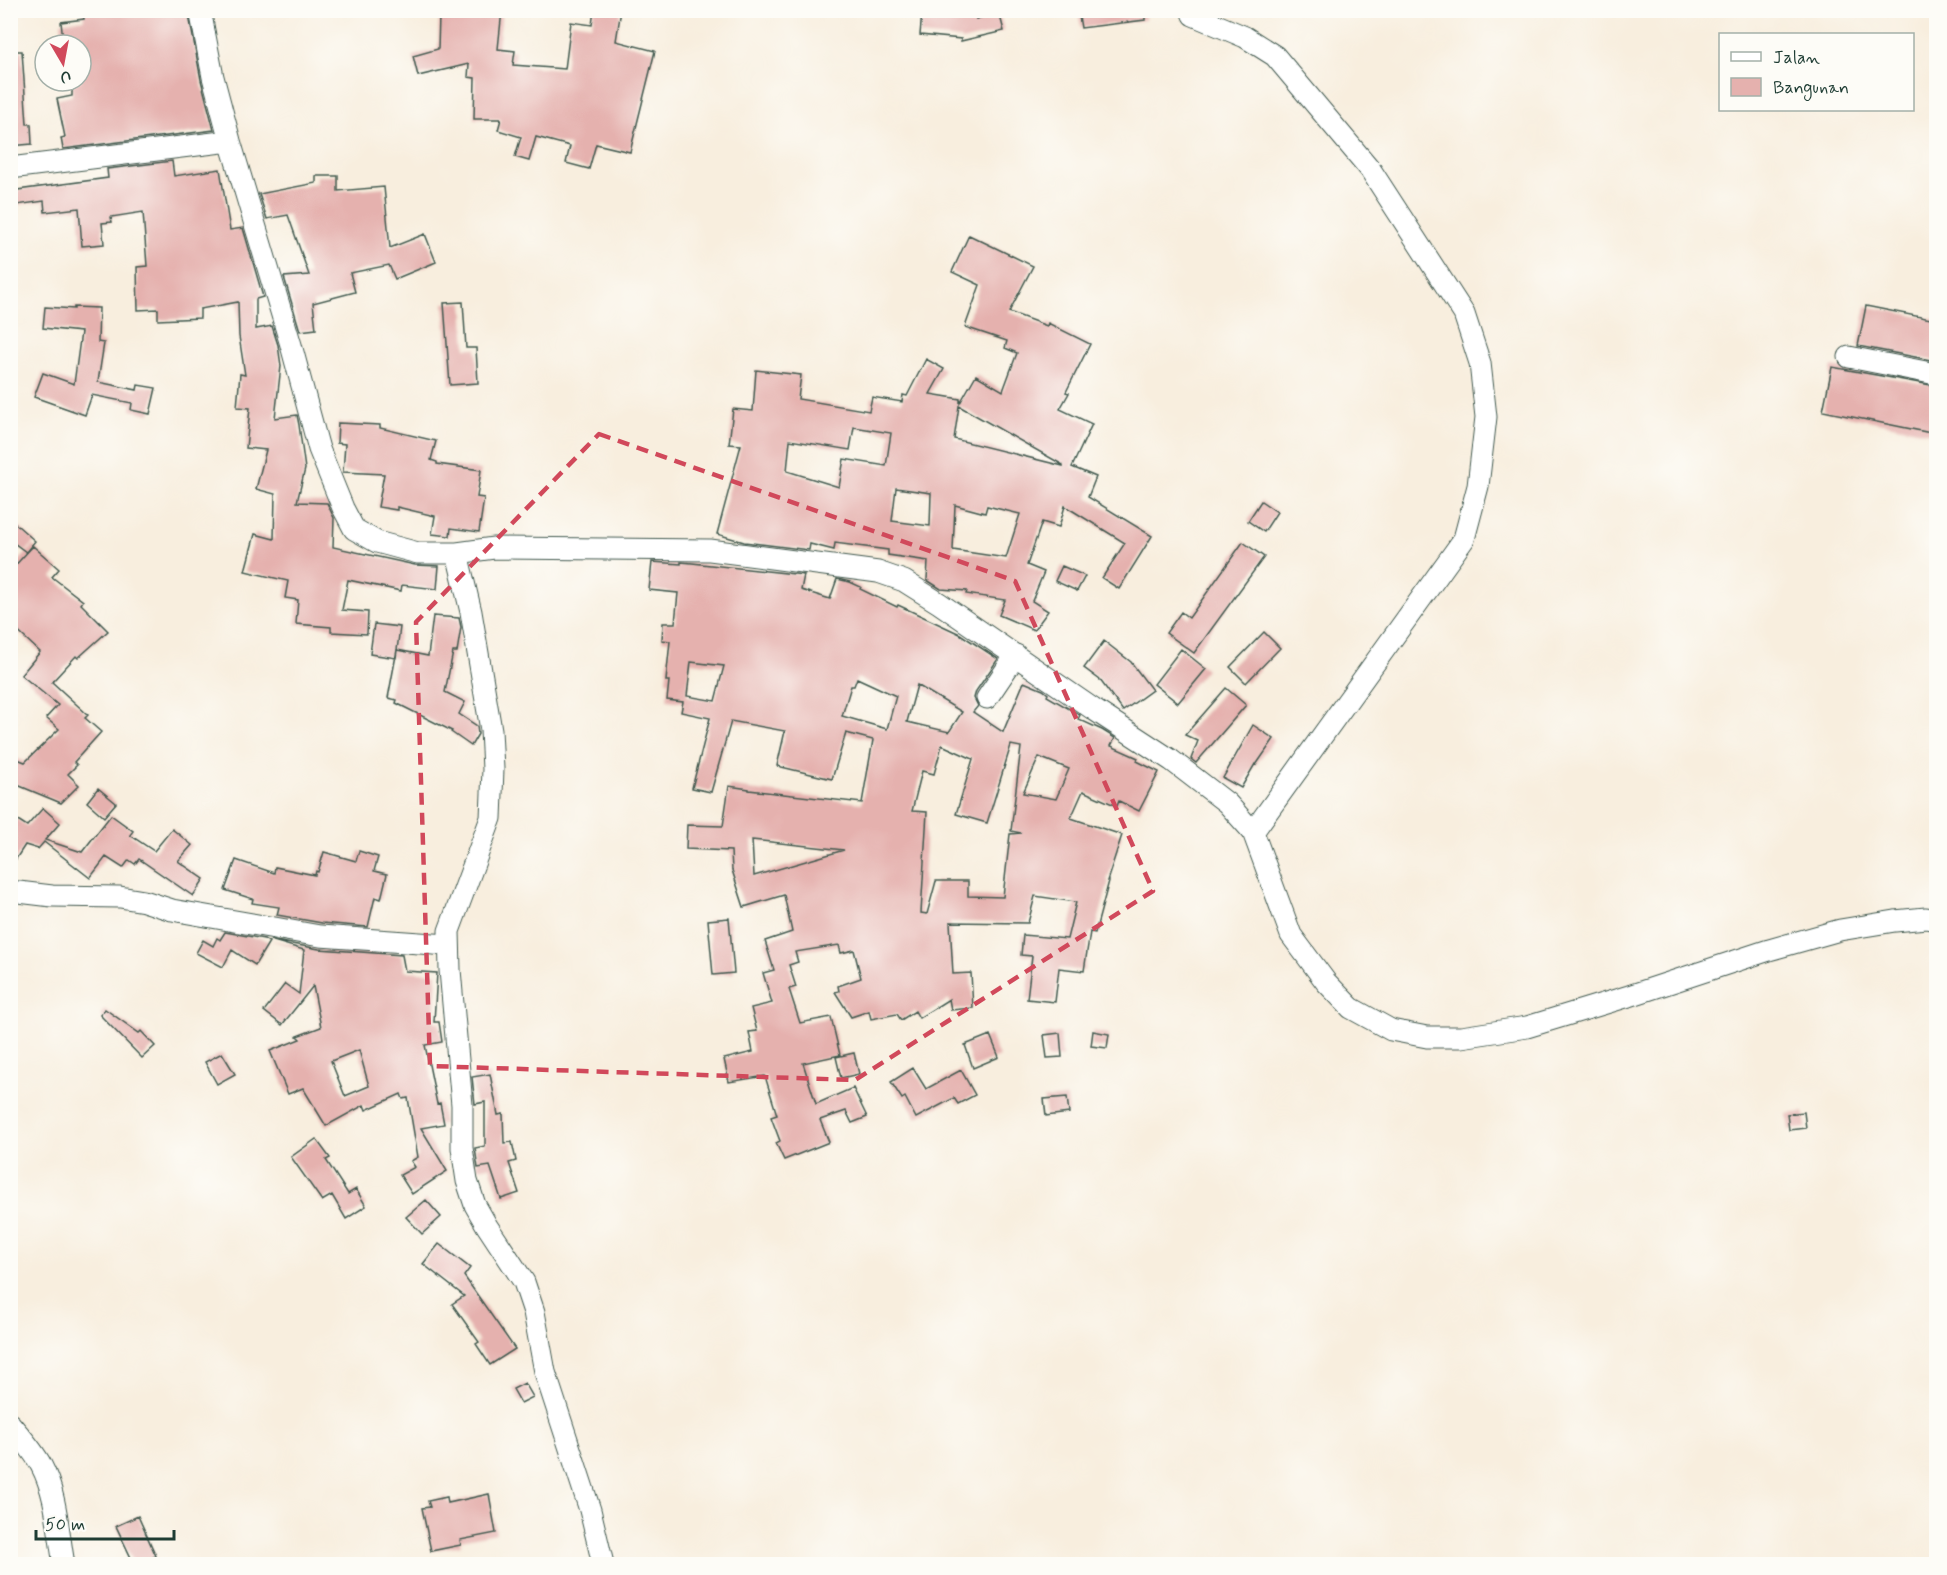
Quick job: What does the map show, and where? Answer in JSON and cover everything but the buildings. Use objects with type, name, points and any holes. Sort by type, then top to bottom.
[{"type":"street","points":[[200,10],[213,77],[230,141],[291,345],[319,449],[354,529],[377,542],[418,553],[457,553],[494,548],[710,550],[878,572],[904,581],[1171,760],[1227,803],[1253,832],[1291,935],[1326,982],[1351,1008],[1391,1030],[1427,1037],[1461,1038],[1527,1027],[1769,950],[1840,930],[1894,921],[1926,918],[1936,920]]},
{"type":"street","points":[[1191,10],[1193,15],[1245,37],[1275,56],[1370,169],[1464,314],[1480,363],[1486,417],[1478,486],[1464,538],[1253,832]]},
{"type":"street","points":[[10,168],[230,141]]},
{"type":"street","points":[[1849,357],[1936,374]]},
{"type":"street","points":[[457,553],[471,612],[491,730],[493,769],[491,818],[449,931],[448,945],[462,1105],[462,1148],[467,1181],[475,1205],[524,1282],[534,1312],[545,1372],[590,1510],[603,1564]]},
{"type":"street","points":[[987,698],[1016,656]]},
{"type":"street","points":[[10,891],[52,896],[120,897],[144,901],[172,910],[320,936],[448,945]]},
{"type":"street","points":[[10,1424],[34,1454],[52,1491],[64,1564]]},
{"type":"highlighted area","points":[[599,434],[1015,581],[1153,891],[855,1080],[430,1066],[416,622]]}]
